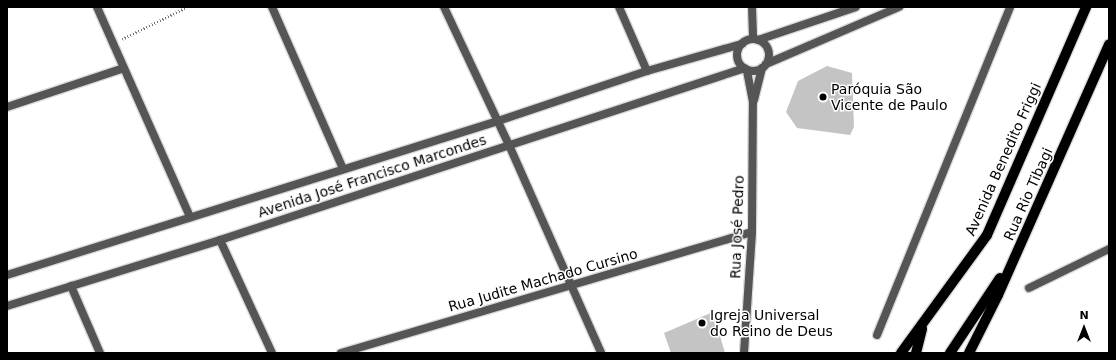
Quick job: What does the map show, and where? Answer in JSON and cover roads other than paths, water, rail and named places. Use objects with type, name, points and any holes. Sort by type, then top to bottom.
[{"type":"main road","name":"Avenida Benedito Friggi","points":[[901,353],[987,234],[1086,7]]},
{"type":"main road","name":"Rua Rio Tibagi","points":[[969,353],[1016,256],[1109,44]]},
{"type":"main road","points":[[950,353],[1016,256]]},
{"type":"main road","points":[[916,353],[924,323]]},
{"type":"street","points":[[97,7],[190,217]]},
{"type":"street","points":[[272,7],[343,169]]},
{"type":"street","points":[[444,7],[510,145],[601,353]]},
{"type":"street","points":[[620,7],[647,71]]},
{"type":"street","points":[[752,7],[755,40]]},
{"type":"street","points":[[856,7],[742,44],[737,55],[746,69],[764,66],[899,7]]},
{"type":"street","points":[[877,335],[1010,7]]},
{"type":"street","points":[[755,40],[767,47],[769,53],[764,66]]},
{"type":"street","name":"Avenida José Francisco Marcondes","points":[[7,275],[498,121],[647,71],[742,44]]},
{"type":"street","name":"Rua José Pedro","points":[[753,102],[764,66]]},
{"type":"street","points":[[7,107],[124,68]]},
{"type":"street","name":"Avenida José Francisco Marcondes","points":[[7,306],[220,240],[746,69]]},
{"type":"street","name":"Rua José Pedro","points":[[744,353],[752,232],[753,102],[746,69]]},
{"type":"street","name":"Rua Judite Machado Cursino","points":[[341,353],[752,232]]},
{"type":"street","points":[[220,240],[272,353]]},
{"type":"street","points":[[1029,288],[1109,249]]},
{"type":"street","points":[[71,286],[100,353]]},
{"type":"place","name":"Paróquia São Vicente de Paulo","points":[[823,97]]},
{"type":"place","name":"Igreja Universal do Reino de Deus","points":[[702,323]]}]
